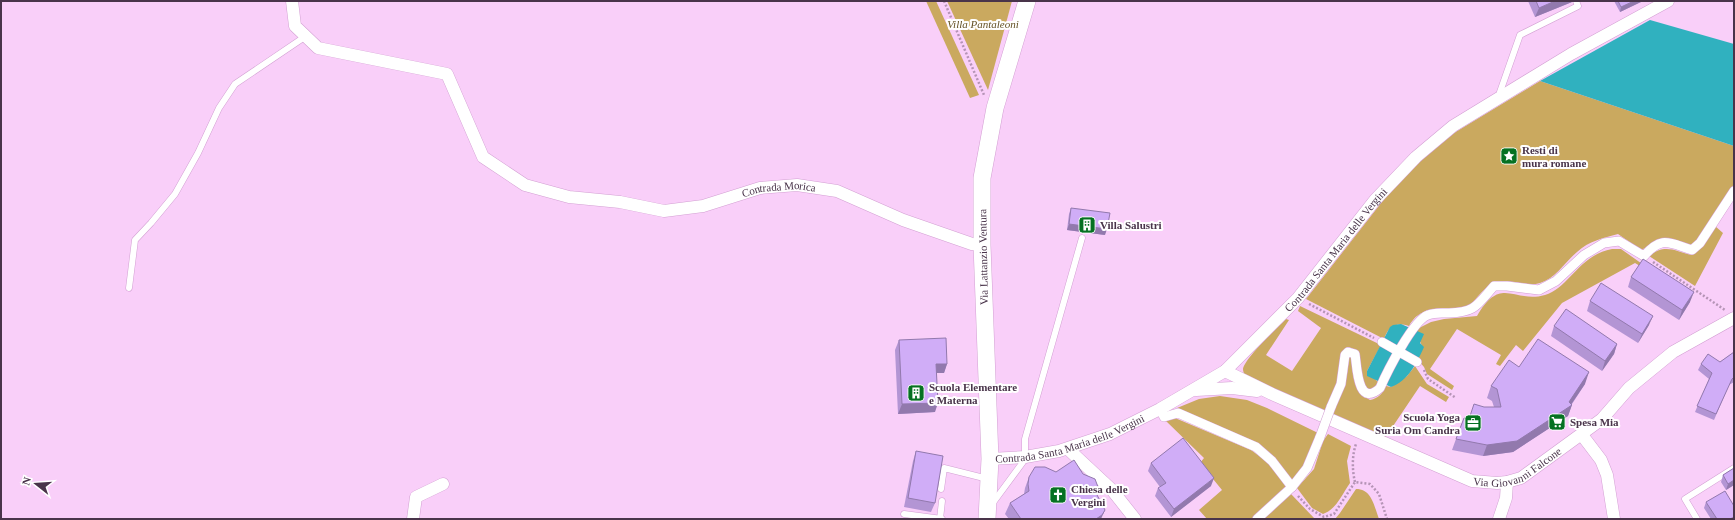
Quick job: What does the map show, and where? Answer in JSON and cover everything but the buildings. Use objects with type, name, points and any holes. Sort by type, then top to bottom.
[{"type":"main road","name":"Via Lattanzio Ventura","points":[[988,515],[990,459],[982,245],[982,178],[995,108],[1027,1]]},
{"type":"street","points":[[292,1],[296,26],[306,36]]},
{"type":"street","name":"Contrada Santa Maria delle Vergini","points":[[990,459],[1025,457],[1068,449],[1110,434],[1160,409],[1225,371],[1298,298],[1375,200],[1416,157],[1453,126],[1571,54],[1668,1]]},
{"type":"street","name":"Contrada Morica","points":[[306,36],[318,48],[447,74],[483,157],[525,185],[569,197],[620,202],[664,211],[703,206],[760,188],[797,184],[837,191],[903,220],[972,244],[982,245]]},
{"type":"street","points":[[1257,519],[1292,488],[1307,468],[1320,437],[1330,407],[1341,384],[1345,355],[1348,352],[1355,354],[1358,380],[1362,390],[1372,393],[1380,388],[1412,328],[1428,314],[1466,312],[1476,306],[1494,286],[1539,290],[1556,282],[1584,255],[1604,243],[1619,241],[1644,256],[1653,246],[1661,242],[1671,243],[1692,250],[1700,243],[1734,191]]},
{"type":"street","name":"Via Giovanni Falcone","points":[[1225,371],[1272,394],[1472,481],[1497,483],[1507,482],[1521,478],[1582,435],[1602,419],[1630,388],[1673,352],[1731,315]]},
{"type":"street","points":[[1382,342],[1417,362]]},
{"type":"street","name":"Via Giovanni Falcone","points":[[1193,390],[1232,388],[1272,394]]},
{"type":"street","points":[[1160,409],[1164,417],[1178,413],[1256,447],[1272,461],[1292,488]]},
{"type":"street","points":[[1582,435],[1601,460],[1607,475],[1614,519]]},
{"type":"street","points":[[1068,449],[1112,490],[1136,519]]},
{"type":"street","points":[[1499,519],[1506,498],[1507,482]]},
{"type":"street","points":[[413,519],[416,497],[443,484]]},
{"type":"lane","points":[[1503,96],[1500,92],[1520,35],[1578,6],[1576,1]]},
{"type":"lane","points":[[128,288],[134,240],[151,223],[175,194],[198,153],[219,108],[235,84],[306,36]]},
{"type":"lane","points":[[988,515],[1011,478],[1020,468],[1025,457],[1025,439],[1082,238]]},
{"type":"lane","points":[[941,488],[944,468],[990,479]]},
{"type":"lane","points":[[1697,519],[1685,499],[1734,468]]},
{"type":"lane","points":[[904,514],[941,519],[942,501]]},
{"type":"path","points":[[944,1],[982,93],[989,106],[995,108]]},
{"type":"path","points":[[1644,256],[1731,315]]},
{"type":"path","points":[[1298,298],[1382,342]]},
{"type":"path","points":[[1417,362],[1422,366],[1428,379],[1456,398]]},
{"type":"path","points":[[1292,488],[1310,509],[1324,517],[1334,514],[1355,482],[1353,473],[1355,449],[1361,433]]},
{"type":"path","points":[[1355,482],[1370,484],[1378,494],[1387,519]]},
{"type":"green space","name":"Villa Pantaleoni","points":[[926,1],[936,1],[979,95],[970,98]]},
{"type":"green space","name":"Villa Pantaleoni","points":[[947,1],[1012,1],[988,90]]},
{"type":"green space","points":[[1540,81],[1734,146],[1734,184],[1697,242],[1690,249],[1661,240],[1641,250],[1618,234],[1596,240],[1582,248],[1551,278],[1545,281],[1535,284],[1504,281],[1492,284],[1467,306],[1425,311],[1416,317],[1409,326],[1396,325],[1390,328],[1384,339],[1306,299],[1396,184],[1444,139]]},
{"type":"green space","points":[[1715,226],[1723,233],[1695,286],[1649,256],[1655,252],[1665,249],[1692,255],[1703,246]]},
{"type":"green space","points":[[1612,249],[1621,249],[1655,273],[1653,274],[1635,263],[1562,303],[1523,351],[1516,345],[1500,366],[1496,364],[1501,355],[1457,329],[1430,369],[1454,386],[1452,390],[1427,374],[1424,367],[1418,360],[1422,346],[1415,330],[1431,322],[1444,319],[1477,316],[1493,296],[1501,293],[1534,297],[1545,295],[1561,286],[1591,258],[1601,252]]},
{"type":"green space","points":[[1300,306],[1381,345],[1367,371],[1378,382],[1375,390],[1370,391],[1362,384],[1357,351],[1349,347],[1342,353],[1337,383],[1324,412],[1244,375],[1243,369],[1249,358],[1286,319],[1289,320],[1266,355],[1292,371],[1321,328],[1298,311]]},
{"type":"green space","points":[[1348,356],[1352,356],[1353,376],[1357,387],[1364,396],[1370,400],[1380,395],[1386,386],[1391,387],[1407,376],[1415,366],[1427,384],[1449,397],[1446,402],[1420,386],[1385,438],[1331,415],[1346,379]]},
{"type":"green space","points":[[1220,396],[1247,400],[1318,433],[1306,466],[1291,484],[1275,459],[1177,408],[1199,399]]},
{"type":"green space","points":[[1175,418],[1251,450],[1270,464],[1286,487],[1253,519],[1207,519],[1199,510],[1222,490],[1200,463],[1204,458],[1166,421]]},
{"type":"green space","points":[[1328,434],[1351,446],[1347,461],[1350,483],[1336,505],[1328,512],[1323,514],[1312,508],[1297,488],[1314,469],[1323,441]]},
{"type":"green space","points":[[1356,489],[1366,492],[1369,495],[1372,499],[1379,519],[1335,519]]},
{"type":"green space","points":[[1291,494],[1315,519],[1264,519]]},
{"type":"shaded area","points":[[1650,20],[1734,44],[1734,146],[1540,81]]},
{"type":"shaded area","points":[[1401,324],[1424,334],[1420,343],[1424,347],[1415,365],[1407,376],[1391,387],[1367,376],[1367,371],[1390,327]]},
{"type":"place","name":"Resti di mura romane","points":[[1509,156]]},
{"type":"place","name":"Villa Salustri","points":[[1087,225]]},
{"type":"place","name":"Scuola Elementare e Materna","points":[[916,393]]},
{"type":"place","name":"Spesa Mia","points":[[1557,422]]},
{"type":"place","name":"Scuola Yoga Suria Om Candra","points":[[1473,423]]},
{"type":"place","name":"Chiesa delle Vergini","points":[[1058,495]]}]
